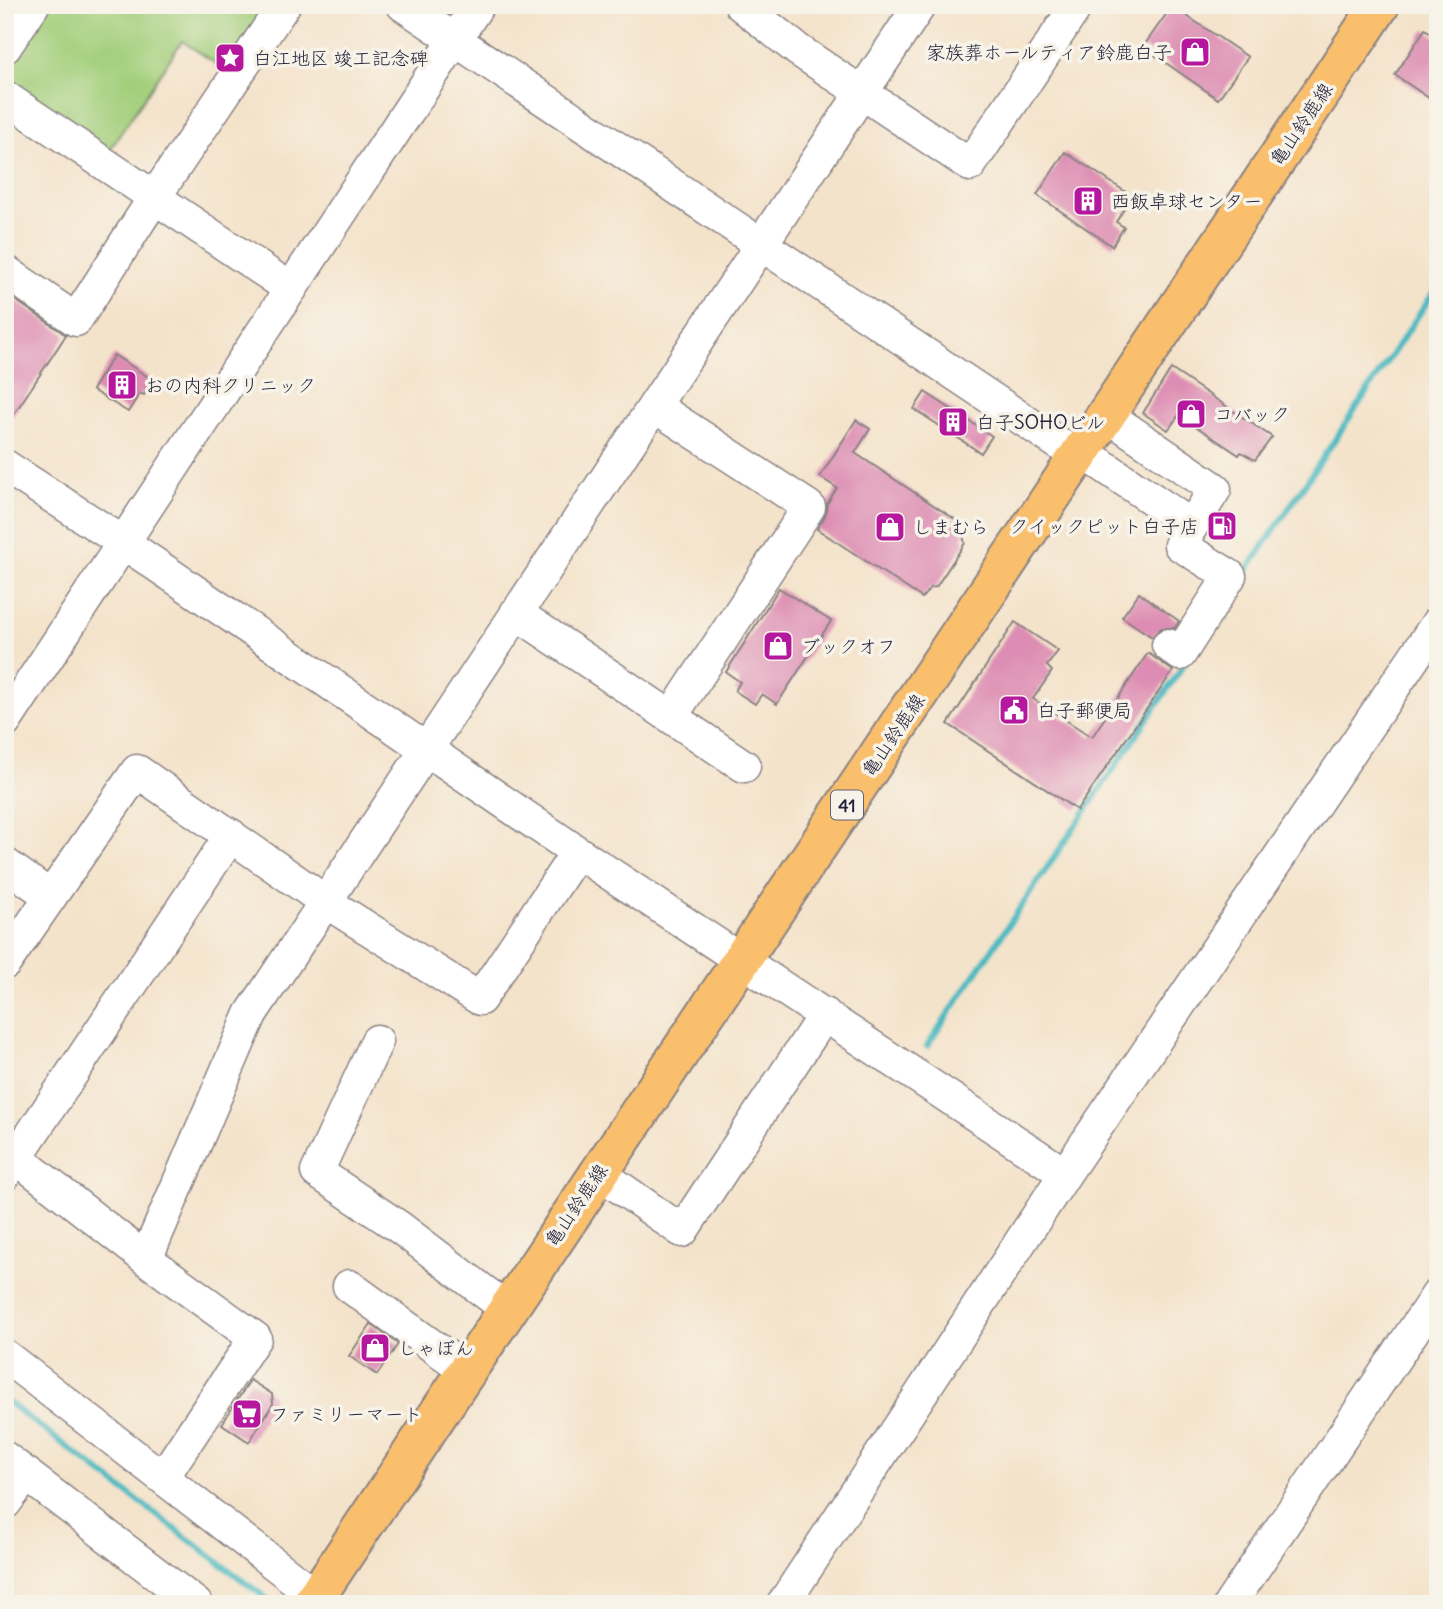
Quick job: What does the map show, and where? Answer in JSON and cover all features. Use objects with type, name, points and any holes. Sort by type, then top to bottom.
[{"type":"main road","name":"亀山鈴鹿線","points":[[314,1600],[598,1172],[1108,416],[1380,5]]},
{"type":"street","points":[[5,47],[33,5]]},
{"type":"street","points":[[5,271],[76,320],[154,198],[284,5]]},
{"type":"street","points":[[403,5],[1192,526]]},
{"type":"street","points":[[5,722],[478,5]]},
{"type":"street","points":[[146,1259],[251,1014],[920,5]]},
{"type":"street","points":[[749,8],[798,50],[970,165],[1077,5]]},
{"type":"street","points":[[5,97],[291,289]]},
{"type":"street","points":[[654,406],[809,508],[671,717]]},
{"type":"street","points":[[1108,416],[1215,489],[1180,545],[1230,576],[1180,654],[1174,639]]},
{"type":"street","points":[[5,466],[124,543],[578,852],[1065,1174]]},
{"type":"street","points":[[516,613],[744,766]]},
{"type":"street","points":[[783,1604],[1065,1174],[1438,622]]},
{"type":"street","points":[[5,963],[137,771],[326,902],[480,999],[578,852]]},
{"type":"street","points":[[163,1477],[255,1338],[9,1160],[231,835]]},
{"type":"street","points":[[5,864],[50,896]]},
{"type":"street","points":[[598,1172],[682,1231],[825,1014]]},
{"type":"street","points":[[377,1041],[317,1172],[399,1227],[507,1309]]},
{"type":"street","points":[[349,1286],[466,1370]]},
{"type":"street","points":[[1230,1604],[1438,1294]]},
{"type":"street","points":[[5,1356],[163,1477],[314,1600]]},
{"type":"street","points":[[5,1503],[16,1466],[196,1604]]},
{"type":"green space","points":[[48,5],[269,5],[227,71],[182,41],[109,151],[5,77],[5,71]]},
{"type":"building","name":"家族葬ホールティア鈴鹿白子","points":[[1172,6],[1248,57],[1218,99],[1143,47]]},
{"type":"building","points":[[1425,29],[1438,38],[1438,104],[1395,75]]},
{"type":"building","name":"西飯卓球センター","points":[[1065,152],[1132,196],[1116,222],[1124,227],[1112,246],[1037,195]]},
{"type":"building","points":[[5,293],[66,335],[5,428]]},
{"type":"building","name":"おの内科クリニック","points":[[114,355],[153,380],[144,395],[140,393],[128,412],[92,390]]},
{"type":"building","name":"コバック","points":[[1171,369],[1272,437],[1255,460],[1241,452],[1239,455],[1179,415],[1168,430],[1143,413]]},
{"type":"building","name":"白子SOHOビル","points":[[925,392],[992,436],[981,453],[914,409]]},
{"type":"building","name":"しまむら","points":[[856,420],[870,429],[855,453],[968,528],[963,536],[965,543],[936,587],[930,588],[922,598],[817,529],[837,488],[820,477]]},
{"type":"building","name":"ブックオフ","points":[[779,588],[831,621],[777,704],[762,694],[755,704],[735,691],[740,682],[726,672]]},
{"type":"building","points":[[1139,593],[1179,621],[1175,628],[1161,628],[1152,637],[1122,617]]},
{"type":"building","name":"白子郵便局","points":[[1015,622],[1058,651],[1047,666],[1052,671],[1033,699],[1092,737],[1148,653],[1173,671],[1077,810],[948,724]]},
{"type":"building","name":"しゃぼん","points":[[371,1324],[398,1344],[377,1375],[349,1356]]},
{"type":"building","name":"ファミリーマート","points":[[250,1380],[272,1394],[273,1404],[249,1442],[222,1424]]},
{"type":"waterway","points":[[1242,578],[1438,286]]},
{"type":"waterway","points":[[927,1046],[1185,663]]},
{"type":"waterway","points":[[5,1400],[274,1604]]},
{"type":"place","name":"家族葬ホールティア鈴鹿白子","points":[[1195,52]]},
{"type":"place","name":"白江地区 竣工記念碑","points":[[230,58]]},
{"type":"place","name":"西飯卓球センター","points":[[1088,201]]},
{"type":"place","name":"おの内科クリニック","points":[[122,385]]},
{"type":"place","name":"コバック","points":[[1191,414]]},
{"type":"place","name":"白子SOHOビル","points":[[953,422]]},
{"type":"place","name":"クイックピット白子店","points":[[1222,526]]},
{"type":"place","name":"しまむら","points":[[890,527]]},
{"type":"place","name":"ブックオフ","points":[[778,646]]},
{"type":"place","name":"白子郵便局","points":[[1014,710]]},
{"type":"place","name":"しゃぼん","points":[[375,1348]]},
{"type":"place","name":"ファミリーマート","points":[[247,1414]]}]
